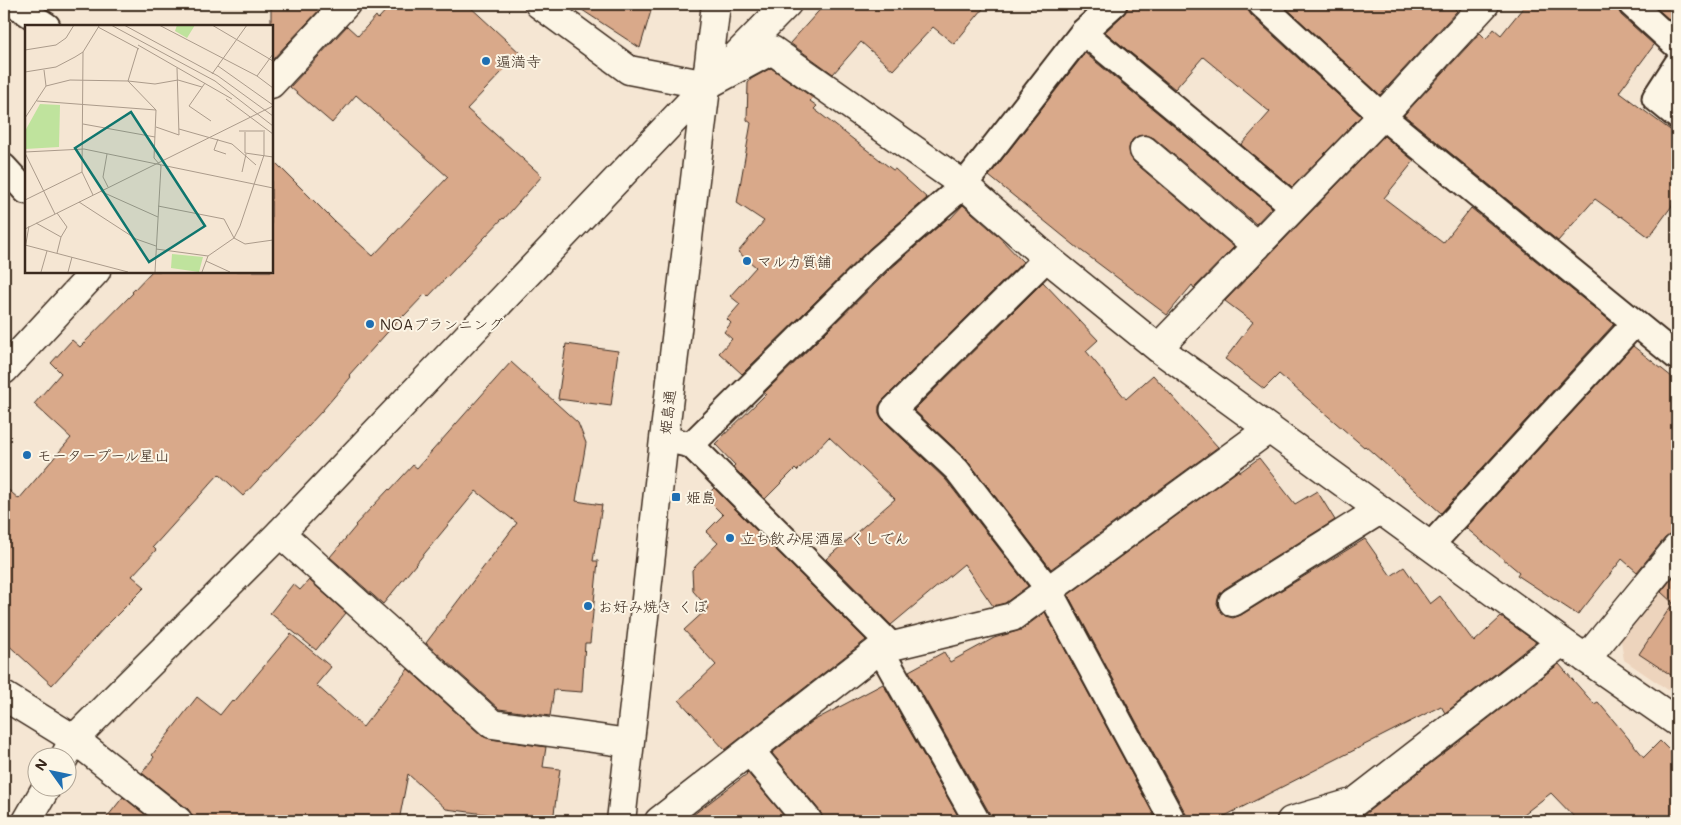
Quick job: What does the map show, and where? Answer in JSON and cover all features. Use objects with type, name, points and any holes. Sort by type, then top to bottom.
[{"type":"street","points":[[272,83],[346,4]]},
{"type":"street","points":[[539,4],[628,70],[707,85],[772,50],[964,185],[1047,258],[1158,348],[1562,642],[1677,722]]},
{"type":"street","name":"姫島通","points":[[621,821],[716,4]]},
{"type":"street","points":[[4,696],[69,748],[280,533],[707,85],[787,4]]},
{"type":"street","points":[[1158,348],[1382,116],[1485,4]]},
{"type":"street","points":[[1144,150],[1257,246]]},
{"type":"street","points":[[4,370],[95,272]]},
{"type":"street","points":[[659,821],[886,648],[1012,617],[1269,430]]},
{"type":"street","points":[[1233,602],[1380,510]]},
{"type":"street","points":[[280,533],[492,724],[629,743]]},
{"type":"street","points":[[1586,659],[1677,548]]},
{"type":"street","points":[[1291,821],[1355,802],[1562,642]]},
{"type":"street","points":[[750,751],[808,821]]},
{"type":"street","points":[[78,754],[178,821]]},
{"type":"street","points":[[27,821],[40,798]]},
{"type":"lane","points":[[14,4],[46,25]]},
{"type":"lane","points":[[1261,4],[1382,116],[1677,357]]},
{"type":"lane","points":[[1631,4],[1677,46]]},
{"type":"lane","points":[[691,444],[878,260],[964,185],[1095,14],[1294,207]]},
{"type":"lane","points":[[1677,64],[1655,98],[1677,116]]},
{"type":"lane","points":[[4,167],[25,191]]},
{"type":"lane","points":[[1047,258],[893,410],[958,470],[1049,590],[1173,821]]},
{"type":"lane","points":[[1430,546],[1635,323]]},
{"type":"lane","points":[[664,439],[691,444],[886,648],[977,821]]},
{"type":"shaded area","points":[[1677,564],[1677,696],[1624,660],[1620,634]]},
{"type":"building","points":[[271,4],[325,4],[272,60]]},
{"type":"building","points":[[392,4],[467,4],[520,53],[467,109],[542,176],[504,219],[428,297],[425,294],[403,315],[349,375],[351,377],[322,411],[243,496],[219,474],[153,547],[156,550],[132,576],[145,587],[52,685],[4,641],[4,486],[19,499],[71,438],[34,404],[61,373],[51,363],[72,340],[80,347],[151,272],[272,272],[272,159],[335,222],[373,256],[448,177],[356,95],[332,123],[290,87],[347,26],[358,36],[376,16],[378,19]]},
{"type":"building","points":[[573,4],[653,4],[640,48]]},
{"type":"building","points":[[825,4],[987,4],[954,44],[933,27],[893,70],[861,42],[833,74],[790,43]]},
{"type":"building","points":[[1128,4],[1247,4],[1247,9],[1251,15],[1361,116],[1292,187],[1241,145],[1270,112],[1203,57],[1175,89],[1105,32],[1124,14]]},
{"type":"building","points":[[1282,4],[1450,4],[1457,11],[1380,95]]},
{"type":"building","points":[[1526,4],[1617,4],[1621,15],[1654,45],[1619,92],[1677,135],[1677,199],[1649,237],[1595,199],[1558,241],[1404,115],[1480,33],[1486,39],[1494,29],[1501,35]]},
{"type":"building","points":[[1652,4],[1677,4],[1677,14],[1672,22]]},
{"type":"building","points":[[1085,53],[1272,207],[1256,224],[1154,138],[1146,135],[1138,136],[1132,140],[1129,148],[1130,156],[1134,162],[1234,247],[1194,288],[1192,285],[1167,315],[1079,249],[989,176]]},
{"type":"building","points":[[771,68],[813,98],[810,101],[817,106],[814,109],[893,170],[895,169],[927,198],[868,250],[742,374],[719,353],[732,339],[724,332],[731,323],[727,319],[740,304],[730,296],[756,267],[738,252],[764,221],[737,203],[751,123],[747,120],[748,83],[751,79]]},
{"type":"building","points":[[1384,136],[1414,161],[1384,198],[1443,243],[1471,208],[1614,324],[1441,513],[1279,374],[1264,389],[1225,359],[1253,322],[1225,301]]},
{"type":"building","points":[[963,205],[998,236],[1023,262],[883,400],[879,406],[879,413],[883,420],[946,480],[1028,586],[1005,603],[993,606],[964,564],[891,625],[826,559],[895,499],[829,437],[797,471],[795,469],[765,499],[733,467],[735,465],[715,444],[888,271],[948,218],[950,219]]},
{"type":"building","points":[[1043,282],[1098,340],[1086,351],[1126,399],[1153,375],[1218,447],[1051,569],[968,461],[914,410]]},
{"type":"building","points":[[566,344],[618,351],[611,406],[558,399]]},
{"type":"building","points":[[1633,346],[1677,381],[1677,533],[1665,538],[1637,572],[1622,559],[1578,615],[1517,575],[1519,572],[1466,528]]},
{"type":"building","points":[[511,362],[578,423],[586,443],[576,501],[602,505],[593,561],[598,561],[590,643],[585,643],[582,692],[554,690],[550,716],[499,709],[426,643],[517,523],[476,491],[383,604],[330,557],[355,525],[413,465],[417,468]]},
{"type":"building","points":[[1259,458],[1295,504],[1317,491],[1335,520],[1224,589],[1219,595],[1217,603],[1225,616],[1233,618],[1241,615],[1365,539],[1391,576],[1404,567],[1430,604],[1440,596],[1474,642],[1501,617],[1536,642],[1445,713],[1441,706],[1215,821],[1187,821],[1186,814],[1068,595],[1239,470],[1240,472]]},
{"type":"building","points":[[714,488],[866,640],[725,750],[679,700],[716,665],[684,630],[708,608],[693,591],[692,570],[718,543],[706,532],[723,515],[705,497]]},
{"type":"building","points":[[1677,572],[1677,679],[1639,654],[1673,603],[1661,592]]},
{"type":"building","points":[[309,580],[346,613],[316,650],[270,613],[293,584],[300,590]]},
{"type":"building","points":[[1045,612],[1157,821],[991,821],[990,814],[909,671],[944,652],[950,662],[994,638],[1021,630]]},
{"type":"building","points":[[291,634],[331,667],[316,685],[363,727],[408,669],[482,736],[490,739],[546,747],[543,767],[560,769],[553,821],[446,809],[408,774],[399,821],[193,821],[188,809],[142,773],[154,757],[152,755],[197,697],[220,715],[232,700],[234,702]]},
{"type":"building","points":[[1559,664],[1594,704],[1598,702],[1644,757],[1660,741],[1677,758],[1677,821],[1578,821],[1551,793],[1515,821],[1345,821],[1365,814]]},
{"type":"building","points":[[883,684],[961,821],[823,821],[820,811],[772,753],[813,721]]},
{"type":"building","points":[[747,772],[788,821],[685,821],[747,774]]},
{"type":"building","points":[[123,797],[153,821],[104,821]]},
{"type":"place","name":"遍満寺","points":[[486,61]]},
{"type":"place","name":"マルカ質舗","points":[[747,261]]},
{"type":"place","name":"NOAプランニング","points":[[370,324]]},
{"type":"place","name":"モータープール星山","points":[[27,455]]},
{"type":"place","name":"姫島","points":[[676,497]]},
{"type":"place","name":"立ち飲み居酒屋 くしでん","points":[[730,538]]},
{"type":"place","name":"お好み焼き くぼ","points":[[588,606]]}]
